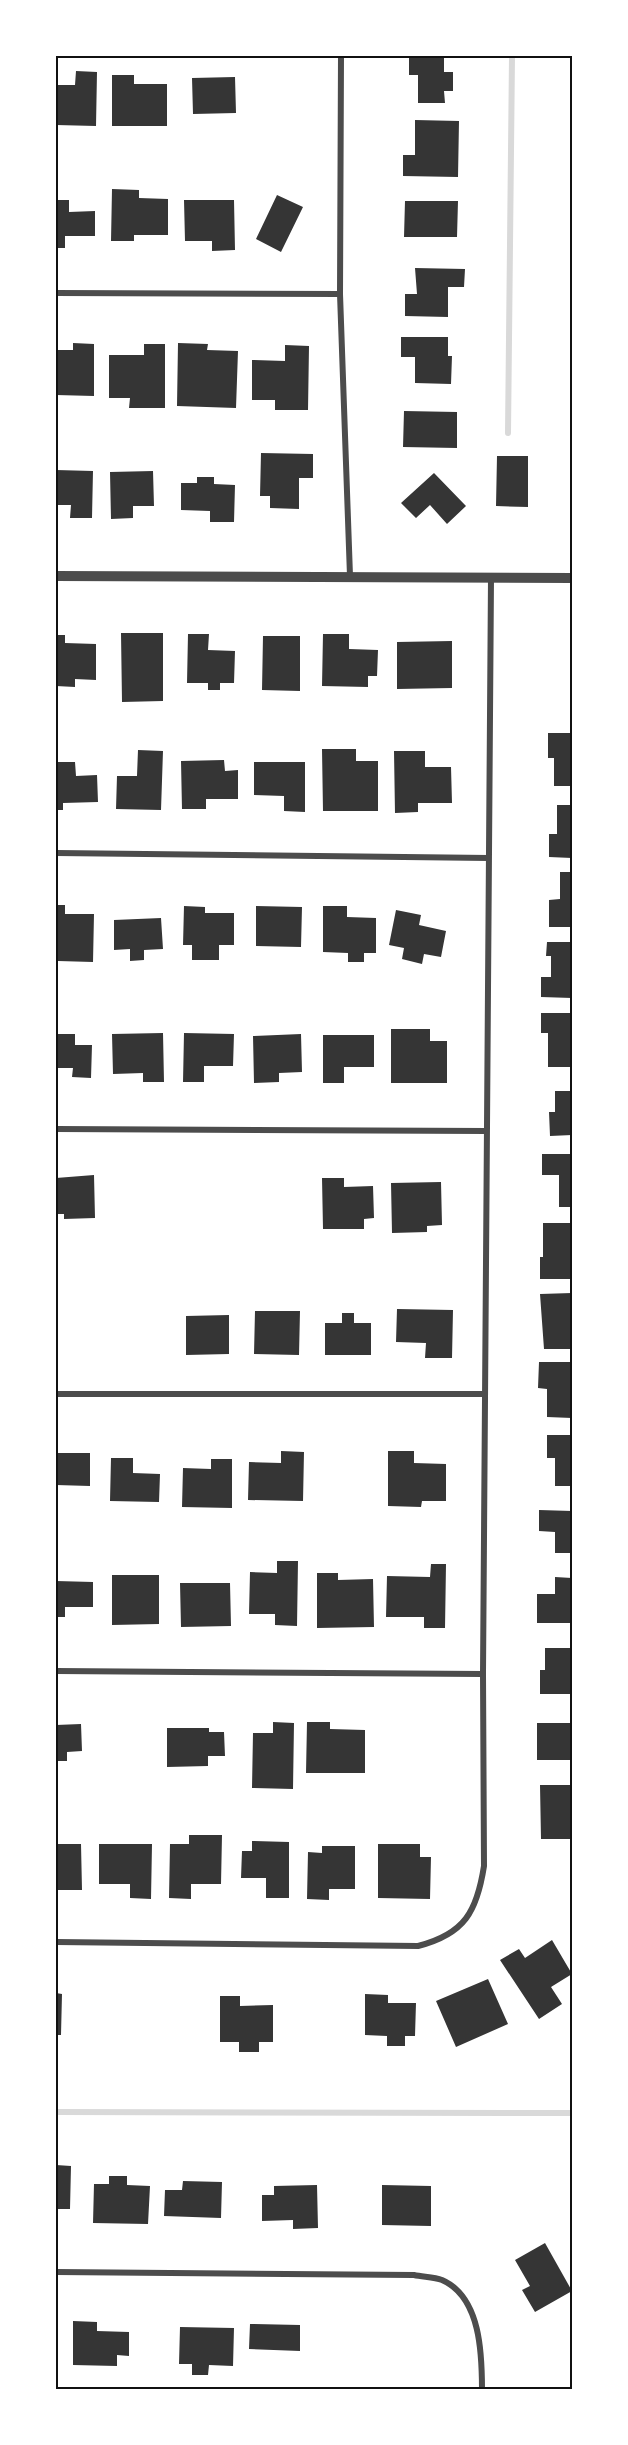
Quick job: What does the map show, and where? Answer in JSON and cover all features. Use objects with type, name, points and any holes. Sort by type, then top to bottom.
[{"type":"street","points":[[341,56],[340,294],[350,576]]},
{"type":"street","points":[[56,293],[340,294]]},
{"type":"street","points":[[56,576],[573,578]]},
{"type":"street","points":[[56,1942],[418,1946],[435,1942],[465,1922],[474,1909],[484,1866],[483,1674],[491,578]]},
{"type":"street","points":[[56,853],[489,858]]},
{"type":"street","points":[[56,1129],[487,1131]]},
{"type":"street","points":[[56,1394],[485,1394]]},
{"type":"street","points":[[56,1671],[483,1674]]},
{"type":"street","points":[[56,2272],[414,2275],[443,2281],[461,2295],[475,2322],[482,2362],[482,2390]]},
{"type":"building","points":[[409,56],[444,56],[444,72],[453,72],[453,91],[444,91],[445,103],[418,103],[418,75],[409,75]]},
{"type":"building","points":[[76,71],[97,72],[96,126],[56,125],[56,85],[75,85]]},
{"type":"building","points":[[112,75],[134,75],[134,84],[167,84],[167,126],[112,126]]},
{"type":"building","points":[[235,77],[236,113],[193,114],[192,78]]},
{"type":"building","points":[[415,120],[459,121],[458,177],[403,176],[403,155],[415,155]]},
{"type":"building","points":[[112,189],[139,190],[139,198],[168,199],[168,235],[134,235],[134,241],[111,241]]},
{"type":"building","points":[[277,195],[303,207],[281,252],[256,239]]},
{"type":"building","points":[[56,200],[69,200],[69,212],[95,211],[95,236],[65,236],[65,248],[56,248]]},
{"type":"building","points":[[184,200],[234,200],[235,250],[212,251],[212,241],[185,241]]},
{"type":"building","points":[[405,201],[458,201],[457,237],[404,237]]},
{"type":"building","points":[[415,268],[465,269],[464,287],[448,287],[448,317],[405,316],[405,294],[417,294]]},
{"type":"building","points":[[401,337],[448,337],[448,356],[452,356],[451,384],[415,383],[415,357],[401,357]]},
{"type":"building","points":[[73,343],[94,344],[94,396],[56,395],[56,350],[73,350]]},
{"type":"building","points":[[178,343],[208,344],[207,350],[238,351],[236,408],[177,406]]},
{"type":"building","points":[[144,344],[165,344],[165,408],[129,408],[130,398],[109,398],[109,355],[144,355]]},
{"type":"building","points":[[285,345],[309,346],[308,410],[275,410],[275,400],[252,400],[252,360],[285,361]]},
{"type":"building","points":[[404,411],[457,412],[457,448],[403,447]]},
{"type":"building","points":[[261,453],[313,454],[313,478],[299,478],[299,509],[270,508],[270,496],[260,496]]},
{"type":"building","points":[[497,456],[528,456],[528,507],[496,506]]},
{"type":"building","points":[[56,470],[93,471],[92,518],[70,518],[71,505],[56,505]]},
{"type":"building","points":[[153,471],[154,506],[133,506],[133,518],[111,519],[110,472]]},
{"type":"building","points":[[434,473],[466,506],[447,524],[430,505],[416,518],[401,503]]},
{"type":"building","points":[[197,477],[214,477],[214,484],[235,485],[234,522],[210,522],[210,511],[181,510],[181,483],[197,483]]},
{"type":"building","points":[[121,633],[163,633],[163,701],[122,702]]},
{"type":"building","points":[[188,634],[209,634],[208,650],[235,651],[234,683],[220,683],[220,690],[208,690],[208,683],[187,683]]},
{"type":"building","points":[[323,634],[349,634],[349,649],[378,650],[377,676],[368,676],[368,687],[322,686]]},
{"type":"building","points":[[56,635],[65,635],[65,643],[96,644],[96,680],[75,679],[75,687],[56,686]]},
{"type":"building","points":[[263,636],[300,636],[300,691],[262,690]]},
{"type":"building","points":[[452,641],[452,688],[397,689],[397,642]]},
{"type":"building","points":[[548,733],[572,733],[572,786],[554,786],[554,758],[548,758]]},
{"type":"building","points":[[322,749],[356,749],[356,761],[378,761],[378,811],[323,811]]},
{"type":"building","points":[[138,750],[163,751],[161,810],[116,809],[117,776],[137,776]]},
{"type":"building","points":[[394,751],[425,751],[425,767],[451,767],[452,803],[418,803],[418,812],[395,813]]},
{"type":"building","points":[[224,760],[225,771],[238,770],[238,799],[206,799],[206,809],[182,809],[181,761]]},
{"type":"building","points":[[56,762],[75,762],[76,776],[97,775],[98,802],[63,803],[63,810],[56,810]]},
{"type":"building","points":[[254,762],[305,762],[305,812],[284,811],[284,796],[254,795]]},
{"type":"building","points":[[557,805],[572,805],[572,858],[549,857],[549,834],[557,834]]},
{"type":"building","points":[[560,872],[572,872],[572,927],[549,927],[549,900],[560,899]]},
{"type":"building","points":[[56,905],[65,905],[65,914],[94,914],[93,962],[58,961],[58,973],[56,973]]},
{"type":"building","points":[[184,906],[205,907],[205,913],[234,913],[234,945],[219,945],[219,960],[192,960],[192,945],[183,945]]},
{"type":"building","points":[[256,906],[302,907],[301,947],[256,946]]},
{"type":"building","points":[[323,906],[347,906],[347,917],[376,918],[376,953],[364,953],[364,962],[348,962],[348,953],[323,952]]},
{"type":"building","points":[[396,910],[421,915],[419,925],[446,931],[441,957],[424,954],[422,964],[402,959],[404,948],[389,945]]},
{"type":"building","points":[[161,918],[163,949],[144,950],[144,960],[130,961],[130,949],[114,950],[114,920]]},
{"type":"building","points":[[547,942],[572,942],[572,998],[541,997],[541,977],[551,977],[551,956],[546,956]]},
{"type":"building","points":[[541,1013],[572,1013],[572,1067],[548,1067],[548,1033],[541,1033]]},
{"type":"building","points":[[391,1029],[430,1029],[430,1041],[447,1041],[447,1083],[391,1083]]},
{"type":"building","points":[[163,1033],[164,1082],[143,1082],[143,1073],[113,1074],[112,1034]]},
{"type":"building","points":[[184,1033],[234,1034],[233,1066],[204,1066],[204,1082],[183,1082]]},
{"type":"building","points":[[56,1034],[75,1034],[75,1045],[92,1045],[91,1078],[72,1077],[73,1068],[56,1068]]},
{"type":"building","points":[[301,1034],[302,1072],[279,1073],[279,1082],[254,1083],[253,1036]]},
{"type":"building","points":[[323,1035],[374,1035],[374,1067],[344,1067],[344,1083],[323,1083]]},
{"type":"building","points":[[555,1091],[572,1091],[572,1135],[550,1136],[549,1112],[555,1112]]},
{"type":"building","points":[[542,1154],[572,1154],[572,1207],[559,1207],[559,1175],[542,1175]]},
{"type":"building","points":[[94,1175],[95,1218],[64,1219],[64,1214],[56,1214],[56,1178]]},
{"type":"building","points":[[322,1178],[344,1178],[344,1187],[373,1186],[374,1218],[364,1219],[364,1229],[323,1229]]},
{"type":"building","points":[[441,1182],[442,1225],[427,1226],[427,1232],[392,1233],[391,1183]]},
{"type":"building","points":[[543,1223],[572,1223],[572,1279],[540,1279],[540,1257],[543,1257]]},
{"type":"building","points":[[572,1293],[572,1349],[544,1349],[540,1294]]},
{"type":"building","points":[[397,1309],[453,1310],[452,1358],[425,1358],[426,1343],[396,1342]]},
{"type":"building","points":[[255,1311],[300,1311],[299,1355],[254,1354]]},
{"type":"building","points":[[342,1313],[354,1313],[354,1323],[371,1323],[371,1355],[325,1355],[325,1323],[342,1323]]},
{"type":"building","points":[[229,1315],[229,1354],[186,1355],[186,1316]]},
{"type":"building","points":[[539,1362],[572,1362],[572,1418],[547,1417],[547,1389],[538,1388]]},
{"type":"building","points":[[547,1435],[572,1435],[572,1486],[555,1486],[555,1458],[547,1458]]},
{"type":"building","points":[[281,1451],[304,1452],[303,1501],[248,1500],[249,1462],[281,1463]]},
{"type":"building","points":[[388,1451],[414,1451],[414,1463],[446,1464],[446,1501],[422,1501],[421,1507],[388,1506]]},
{"type":"building","points":[[56,1453],[90,1453],[90,1486],[56,1485]]},
{"type":"building","points":[[111,1458],[133,1458],[133,1473],[160,1474],[159,1502],[110,1501]]},
{"type":"building","points":[[211,1459],[232,1459],[232,1508],[182,1507],[183,1468],[211,1469]]},
{"type":"building","points":[[539,1510],[572,1511],[572,1553],[555,1553],[555,1532],[539,1531]]},
{"type":"building","points":[[277,1561],[298,1561],[297,1626],[275,1625],[275,1614],[249,1614],[250,1572],[277,1573]]},
{"type":"building","points":[[431,1564],[446,1564],[445,1628],[424,1628],[424,1617],[386,1617],[387,1576],[430,1577]]},
{"type":"building","points":[[317,1573],[338,1573],[338,1580],[373,1579],[374,1627],[317,1628]]},
{"type":"building","points":[[112,1575],[159,1575],[159,1624],[112,1625]]},
{"type":"building","points":[[555,1577],[572,1578],[572,1623],[537,1623],[537,1594],[555,1594]]},
{"type":"building","points":[[56,1581],[93,1582],[93,1607],[65,1607],[65,1617],[56,1617]]},
{"type":"building","points":[[180,1583],[230,1583],[231,1626],[181,1627]]},
{"type":"building","points":[[545,1648],[572,1648],[572,1694],[540,1694],[540,1670],[545,1670]]},
{"type":"building","points":[[273,1722],[294,1723],[293,1789],[252,1788],[253,1733],[273,1733]]},
{"type":"building","points":[[307,1722],[330,1722],[330,1729],[365,1730],[365,1773],[306,1773]]},
{"type":"building","points":[[537,1723],[572,1723],[572,1760],[537,1760]]},
{"type":"building","points":[[81,1724],[82,1751],[67,1752],[67,1761],[56,1761],[56,1725]]},
{"type":"building","points":[[167,1728],[209,1728],[209,1732],[224,1732],[225,1756],[208,1756],[208,1766],[167,1767]]},
{"type":"building","points":[[540,1785],[572,1785],[572,1839],[541,1839]]},
{"type":"building","points":[[189,1835],[222,1835],[221,1884],[191,1884],[191,1899],[169,1898],[170,1844],[189,1844]]},
{"type":"building","points":[[252,1841],[289,1842],[289,1898],[266,1898],[266,1878],[241,1878],[242,1851],[252,1851]]},
{"type":"building","points":[[56,1844],[81,1844],[82,1890],[56,1890]]},
{"type":"building","points":[[99,1844],[152,1844],[151,1899],[130,1898],[130,1884],[99,1884]]},
{"type":"building","points":[[378,1844],[420,1844],[420,1857],[431,1857],[430,1899],[378,1898]]},
{"type":"building","points":[[322,1846],[355,1846],[355,1889],[329,1889],[329,1900],[307,1899],[308,1852],[322,1853]]},
{"type":"building","points":[[552,1940],[572,1974],[551,1987],[562,2004],[539,2019],[500,1960],[519,1949],[525,1958]]},
{"type":"building","points":[[488,1979],[508,2024],[456,2047],[436,2001]]},
{"type":"building","points":[[56,1993],[62,1994],[61,2035],[56,2035]]},
{"type":"building","points":[[365,1994],[388,1995],[388,2003],[416,2003],[415,2036],[405,2036],[405,2046],[387,2046],[387,2036],[365,2035]]},
{"type":"building","points":[[220,1996],[240,1996],[240,2006],[273,2005],[273,2042],[259,2042],[259,2052],[239,2052],[239,2042],[220,2042]]},
{"type":"building","points":[[56,2165],[71,2166],[70,2209],[56,2209]]},
{"type":"building","points":[[109,2176],[127,2176],[127,2185],[150,2186],[148,2224],[93,2223],[94,2184],[109,2184]]},
{"type":"building","points":[[183,2181],[222,2182],[221,2218],[164,2216],[165,2190],[182,2190]]},
{"type":"building","points":[[317,2185],[318,2228],[293,2229],[293,2220],[262,2221],[262,2195],[274,2195],[274,2186]]},
{"type":"building","points":[[382,2185],[431,2186],[431,2226],[382,2225]]},
{"type":"building","points":[[545,2243],[572,2291],[535,2312],[522,2290],[530,2286],[515,2260]]},
{"type":"building","points":[[73,2321],[97,2322],[97,2331],[129,2332],[129,2356],[117,2355],[117,2366],[73,2365]]},
{"type":"building","points":[[250,2324],[300,2325],[300,2351],[249,2349]]},
{"type":"building","points":[[180,2327],[234,2328],[233,2366],[209,2365],[208,2375],[192,2375],[192,2364],[179,2364]]},
{"type":"waterway","points":[[508,433],[512,56]]},
{"type":"waterway","points":[[56,2112],[572,2113]]}]
